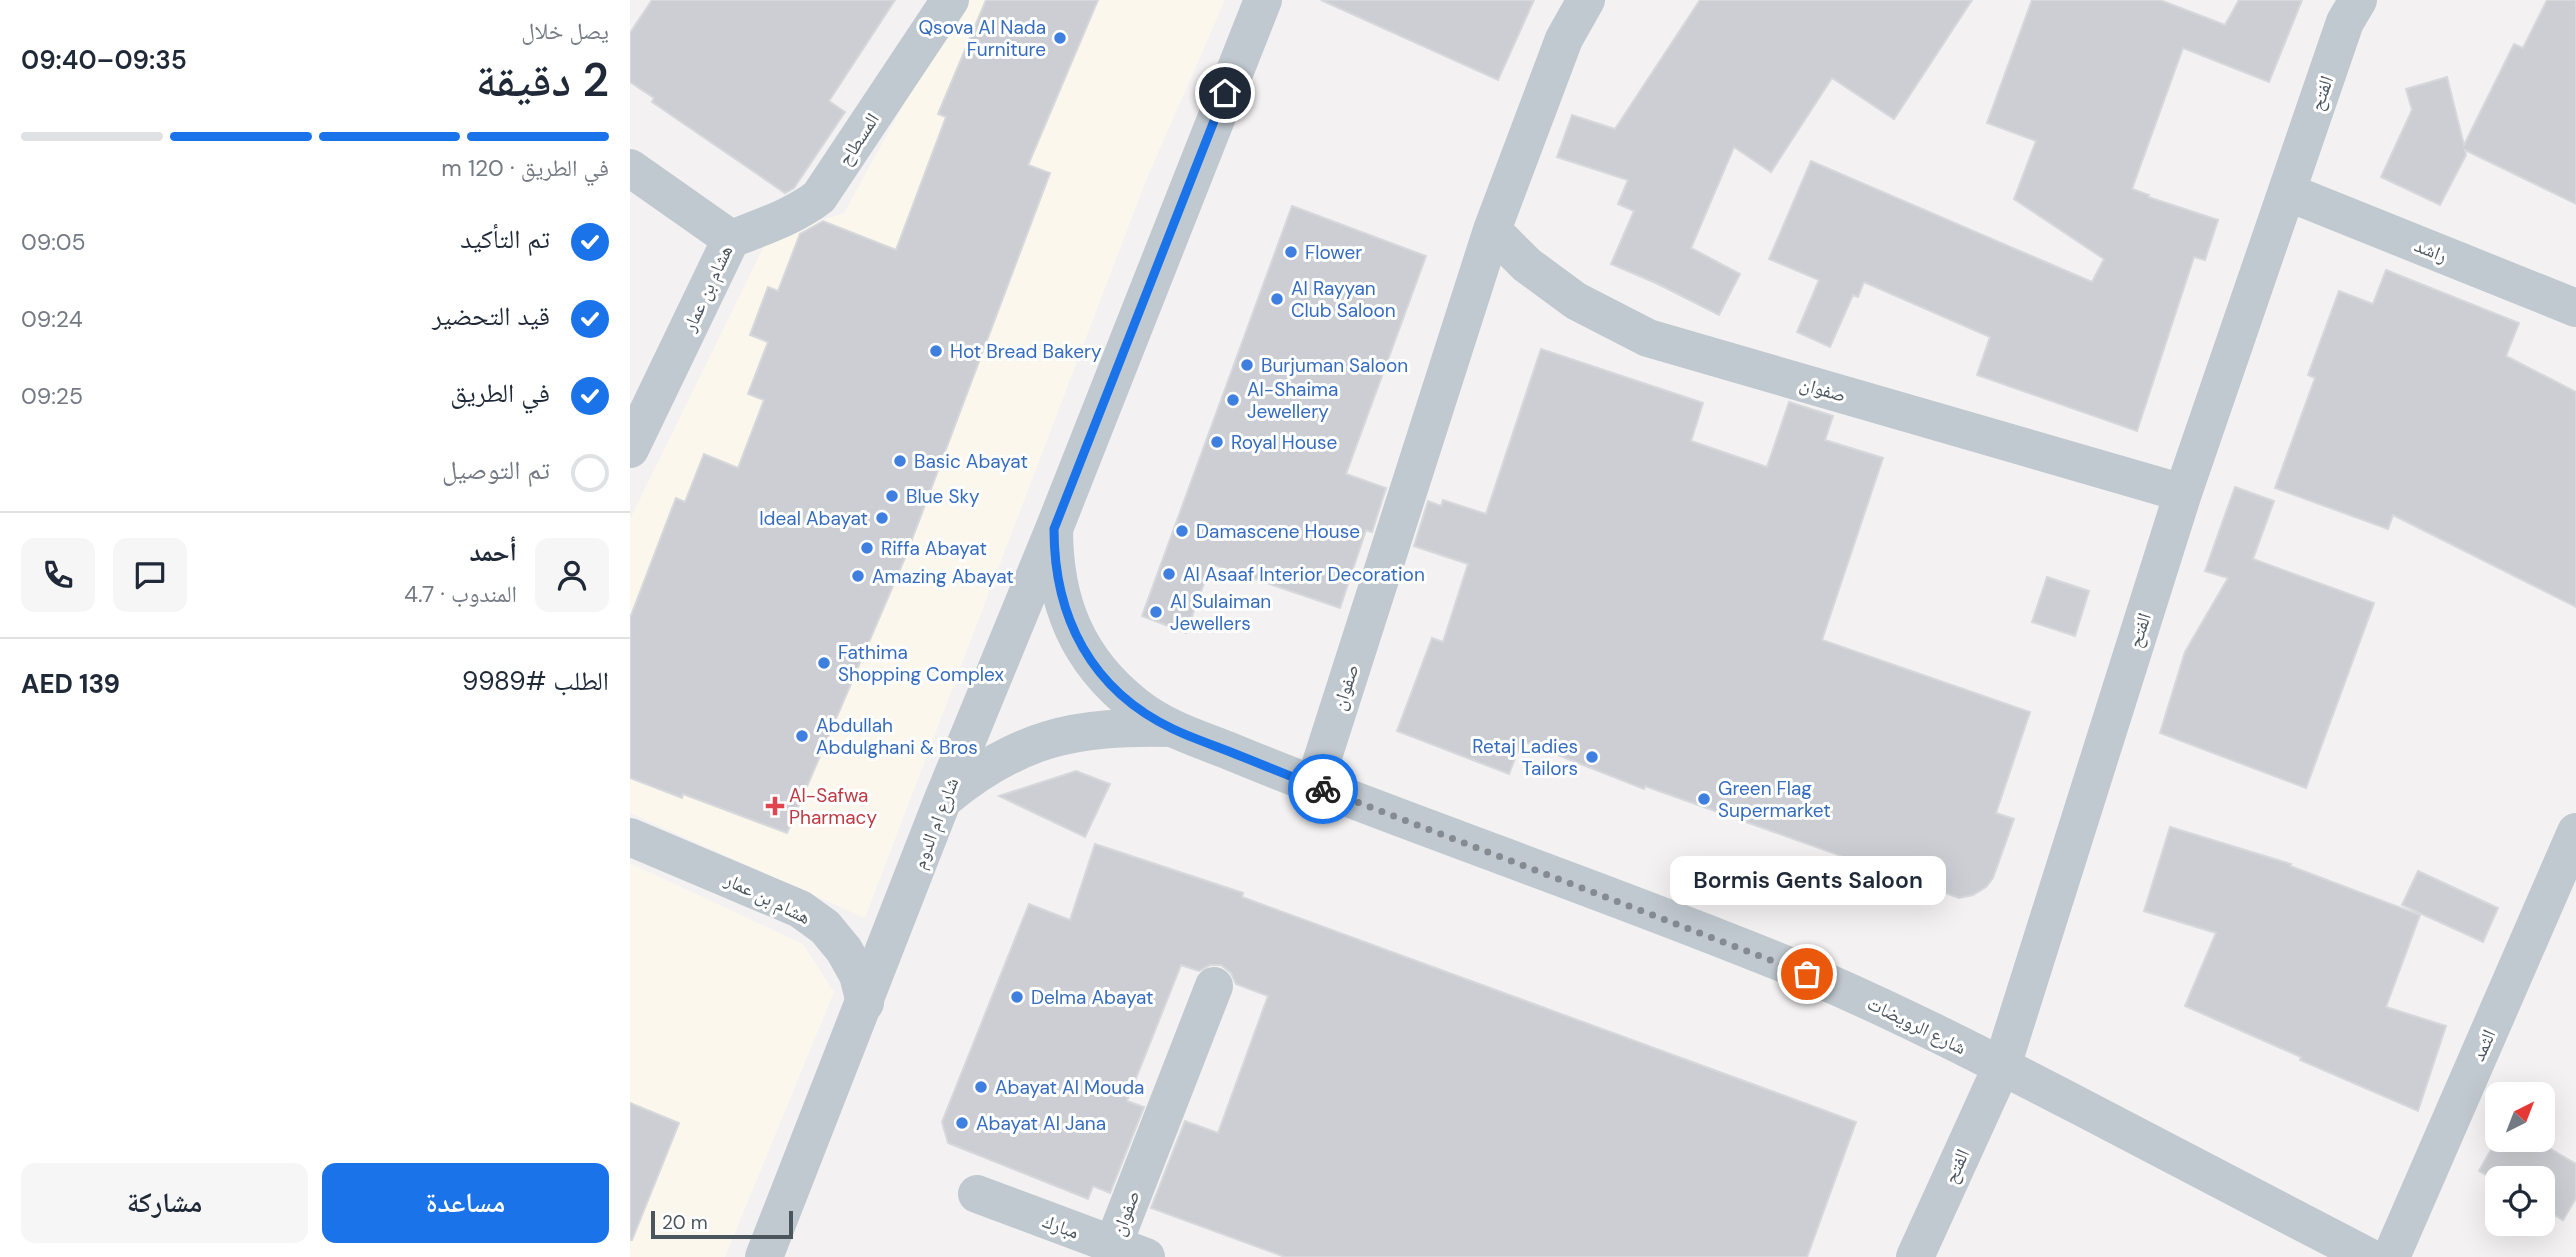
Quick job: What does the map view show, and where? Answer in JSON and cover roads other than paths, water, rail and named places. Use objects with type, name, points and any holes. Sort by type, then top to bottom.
[{"type":"street","name":"المسطاح","points":[[731,239],[789,216],[819,197],[950,0]]},
{"type":"street","name":"شارع ام الدوم","points":[[764,1257],[943,799],[1054,529],[1263,0]]},
{"type":"street","name":"صفوان","points":[[1314,785],[1492,230],[1564,39],[1586,0]]},
{"type":"street","name":"الفتح","points":[[1914,1257],[2001,1066],[2183,493],[2345,22],[2358,0]]},
{"type":"street","name":"هشام بن عمار","points":[[630,168],[731,239],[630,449]]},
{"type":"street","name":"راشد","points":[[2287,192],[2576,309]]},
{"type":"street","name":"صفوان","points":[[1492,230],[1527,265],[1576,301],[1648,338],[2183,493]]},
{"type":"street","name":"شارع الرويضات","points":[[1054,529],[1058,588],[1080,643],[1116,690],[1139,709],[1172,728],[1770,959],[1857,996],[2001,1066],[2369,1257]]},
{"type":"street","name":"شارع الرويضات","points":[[943,799],[973,775],[1007,755],[1042,741],[1121,727],[1172,728]]},
{"type":"street","name":"الثمد","points":[[2391,1257],[2576,832]]},
{"type":"street","name":"هشام بن عمار","points":[[630,836],[800,909],[825,927],[844,950],[858,975],[865,1003]]},
{"type":"street","name":"صفوان","points":[[1129,1251],[1214,986]]},
{"type":"street","name":"مبارك","points":[[977,1195],[1129,1251]]},
{"type":"place","name":"Qsova Al Nada Furniture","points":[[1060,38]]},
{"type":"place","name":"Flower","points":[[1291,252]]},
{"type":"place","name":"Al Rayyan Club Saloon","points":[[1277,299]]},
{"type":"place","name":"Hot Bread Bakery","points":[[936,351]]},
{"type":"place","name":"Burjuman Saloon","points":[[1247,365]]},
{"type":"place","name":"Al-Shaima Jewellery","points":[[1233,400]]},
{"type":"place","name":"Royal House","points":[[1217,442]]},
{"type":"place","name":"Basic Abayat","points":[[900,461]]},
{"type":"place","name":"Blue Sky","points":[[892,496]]},
{"type":"place","name":"Ideal Abayat","points":[[882,518]]},
{"type":"place","name":"Damascene House","points":[[1182,531]]},
{"type":"place","name":"Riffa Abayat","points":[[867,548]]},
{"type":"place","name":"Al Asaaf Interior Decoration","points":[[1169,574]]},
{"type":"place","name":"Amazing Abayat","points":[[858,576]]},
{"type":"place","name":"Al Sulaiman Jewellers","points":[[1156,612]]},
{"type":"place","name":"Fathima Shopping Complex","points":[[824,663]]},
{"type":"place","name":"Abdullah Abdulghani & Bros","points":[[802,736]]},
{"type":"place","name":"Retaj Ladies Tailors","points":[[1592,757]]},
{"type":"place","name":"Green Flag Supermarket","points":[[1704,799]]},
{"type":"place","name":"Al-Safwa Pharmacy","points":[[775,806]]},
{"type":"place","name":"Bormis Gents Saloon","points":[[1807,974]]},
{"type":"place","name":"Delma Abayat","points":[[1017,997]]},
{"type":"place","name":"Abayat Al Mouda","points":[[981,1087]]},
{"type":"place","name":"Abayat Al Jana","points":[[962,1123]]}]
